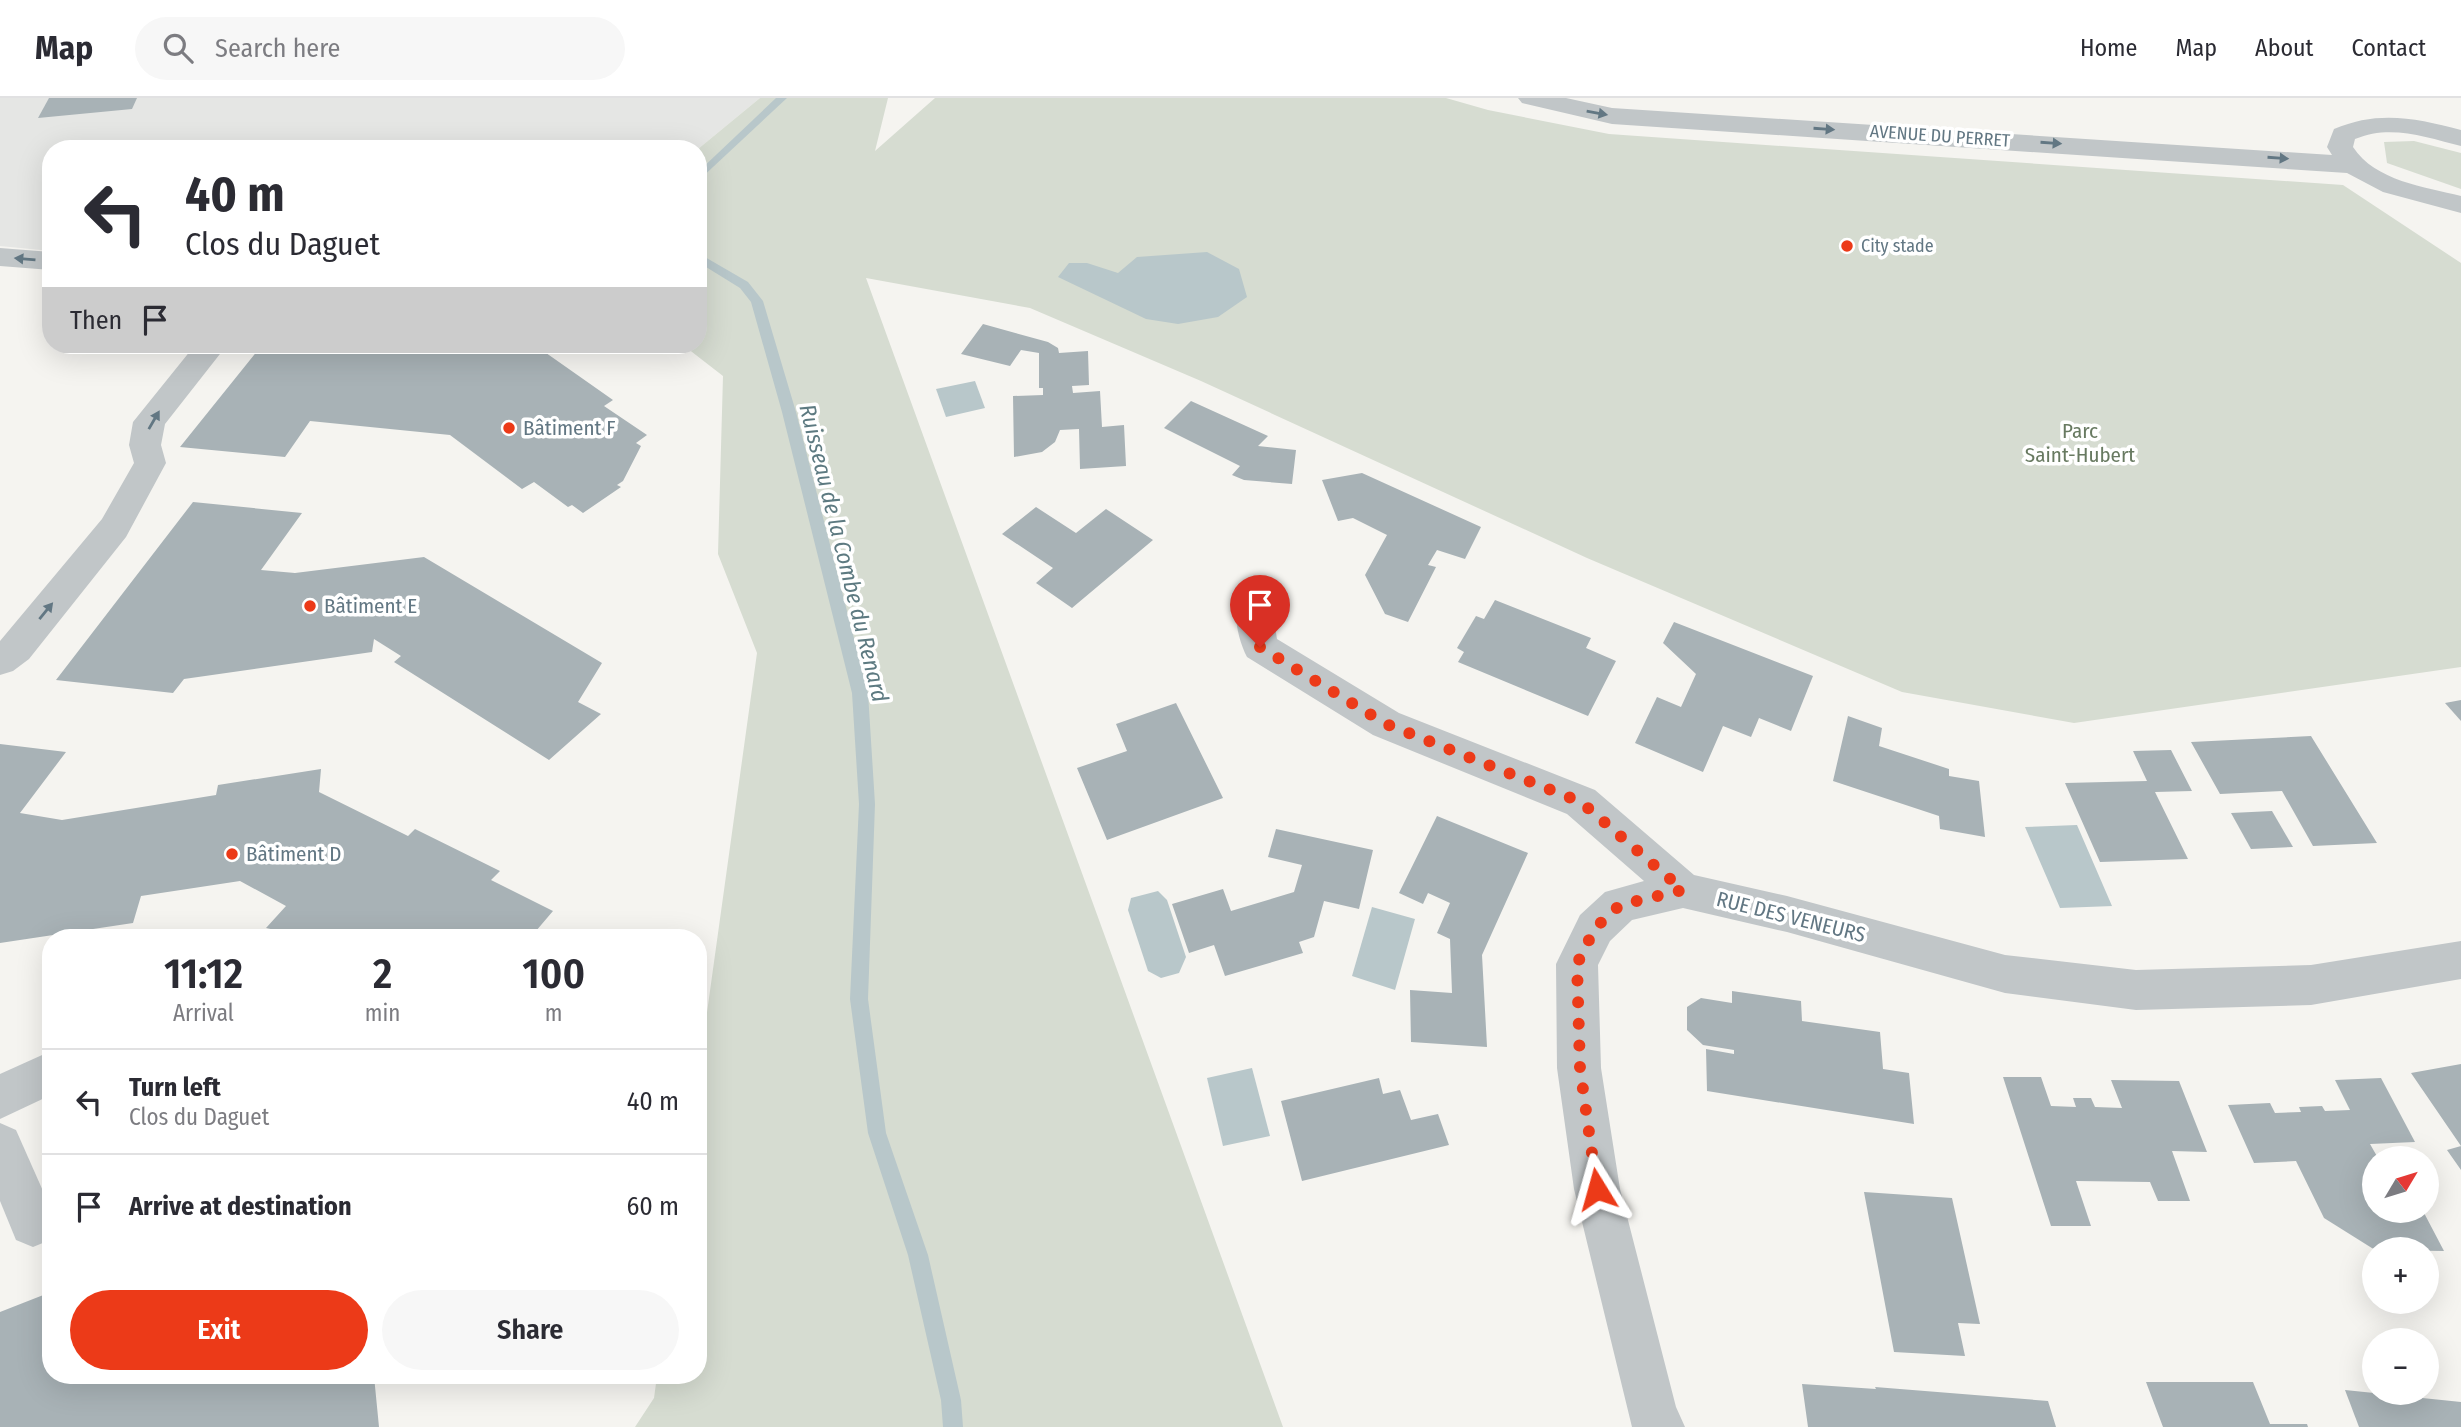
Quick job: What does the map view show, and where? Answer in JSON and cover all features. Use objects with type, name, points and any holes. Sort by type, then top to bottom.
[{"type":"street","name":"AVENUE DU PERRET","points":[[1531,98],[1612,116],[2351,165]]},
{"type":"street","name":"AVENUE DU PERRET","points":[[1659,98],[2306,138],[2343,135],[2361,125],[2401,125],[2461,138]]},
{"type":"street","points":[[2379,98],[2401,125]]},
{"type":"street","points":[[2343,135],[2340,147],[2351,165],[2380,182],[2461,205]]},
{"type":"street","points":[[0,257],[42,260]]},
{"type":"street","points":[[0,661],[16,649],[114,528],[150,463],[145,444],[149,422],[205,354]]},
{"type":"street","points":[[1253,603],[1260,647],[1386,724],[1581,802],[1683,890]]},
{"type":"street","name":"RUE DES VENEURS","points":[[1659,1427],[1653,1416],[1597,1189],[1580,1068],[1577,964],[1595,928],[1620,905],[1683,890],[1787,914],[2005,974],[2136,990],[2311,985],[2461,961]]},
{"type":"street","points":[[0,1097],[42,1076]]},
{"type":"street","points":[[0,1146],[33,1223]]},
{"type":"shaded area","points":[[0,98],[760,98],[707,142],[42,140],[42,250],[0,246]]},
{"type":"shaded area","points":[[1207,252],[1239,269],[1247,297],[1218,317],[1178,324],[1146,319],[1058,277],[1069,263],[1087,263],[1118,273],[1137,257]]},
{"type":"shaded area","points":[[975,381],[985,408],[946,417],[936,389]]},
{"type":"shaded area","points":[[2077,825],[2113,906],[2060,908],[2025,827]]},
{"type":"shaded area","points":[[1158,891],[1167,900],[1186,957],[1179,973],[1161,978],[1148,971],[1128,910],[1131,898]]},
{"type":"shaded area","points":[[1372,907],[1415,919],[1395,990],[1352,976]]},
{"type":"shaded area","points":[[1252,1068],[1270,1136],[1223,1146],[1207,1078]]},
{"type":"green space","name":"Parc Saint-Hubert","points":[[760,98],[888,98],[875,151],[935,98],[1446,98],[1488,110],[1609,134],[2343,185],[2461,263],[2461,667],[2074,723],[1902,692],[1587,558],[1201,381],[1030,308],[866,278],[1283,1427],[635,1427],[654,1398],[656,1384],[707,1384],[707,1012],[757,653],[718,554],[723,376],[695,354],[707,354],[707,142]]},
{"type":"green space","points":[[2414,141],[2461,153],[2461,189],[2387,163],[2384,142]]},
{"type":"building","points":[[49,98],[137,98],[132,109],[38,118]]},
{"type":"building","points":[[983,324],[1048,342],[1058,348],[1059,353],[1088,351],[1089,385],[1072,386],[1073,393],[1100,391],[1102,427],[1124,425],[1126,466],[1080,469],[1079,429],[1060,430],[1055,442],[1042,452],[1014,457],[1013,396],[1043,395],[1043,388],[1039,388],[1039,353],[1021,350],[1010,366],[961,354]]},
{"type":"building","name":"Bâtiment F","points":[[255,354],[548,354],[613,400],[604,406],[647,435],[636,443],[641,446],[623,481],[617,485],[621,487],[583,513],[572,505],[568,507],[534,482],[522,489],[450,435],[310,421],[285,457],[180,447]]},
{"type":"building","points":[[1191,401],[1268,436],[1258,446],[1296,450],[1292,484],[1244,480],[1232,475],[1240,466],[1164,428]]},
{"type":"building","points":[[1362,473],[1481,527],[1465,559],[1437,550],[1428,565],[1436,567],[1408,622],[1385,614],[1365,575],[1387,535],[1353,518],[1338,521],[1322,480]]},
{"type":"building","name":"Bâtiment E","points":[[193,502],[302,513],[261,570],[295,573],[424,557],[602,663],[578,702],[601,714],[549,760],[394,662],[401,656],[374,639],[372,652],[184,679],[173,693],[56,680]]},
{"type":"building","points":[[1036,507],[1076,533],[1106,509],[1153,540],[1072,608],[1036,583],[1053,568],[1002,534]]},
{"type":"building","points":[[1495,600],[1591,638],[1586,648],[1616,661],[1588,716],[1458,662],[1464,652],[1457,648],[1476,616],[1484,619]]},
{"type":"building","points":[[1674,622],[1813,676],[1791,731],[1759,718],[1751,737],[1723,726],[1703,772],[1635,743],[1657,697],[1681,707],[1696,674],[1663,643]]},
{"type":"building","points":[[2461,700],[2461,721],[2445,703]]},
{"type":"building","points":[[1176,703],[1223,798],[1107,840],[1077,768],[1127,751],[1116,724]]},
{"type":"building","points":[[1848,716],[1882,728],[1879,746],[1949,769],[1949,776],[1979,781],[1985,837],[1940,829],[1939,816],[1833,781]]},
{"type":"building","points":[[2311,736],[2377,843],[2313,846],[2282,791],[2220,794],[2191,742]]},
{"type":"building","name":"Bâtiment D","points":[[0,744],[66,752],[20,813],[62,820],[216,795],[218,785],[321,769],[319,792],[408,836],[415,829],[500,871],[491,880],[553,911],[538,929],[270,929],[266,928],[286,906],[240,881],[141,896],[133,923],[93,929],[42,929],[42,937],[0,943]]},
{"type":"building","points":[[2171,750],[2192,791],[2155,792],[2188,859],[2100,862],[2065,783],[2147,781],[2133,751]]},
{"type":"building","points":[[2272,811],[2293,847],[2251,849],[2231,813]]},
{"type":"building","points":[[1437,816],[1528,853],[1482,955],[1487,1047],[1411,1042],[1410,990],[1452,993],[1450,939],[1437,933],[1450,903],[1428,893],[1423,904],[1399,893]]},
{"type":"building","points":[[1276,829],[1373,850],[1359,909],[1324,901],[1314,937],[1299,942],[1303,953],[1225,976],[1214,945],[1189,953],[1172,904],[1223,889],[1231,911],[1294,892],[1302,865],[1268,857]]},
{"type":"building","points":[[1732,991],[1801,1001],[1802,1021],[1880,1032],[1883,1069],[1909,1073],[1914,1124],[1707,1091],[1706,1049],[1734,1054],[1734,1050],[1703,1045],[1687,1030],[1687,1007],[1701,998],[1732,1003]]},
{"type":"building","points":[[2461,1064],[2461,1146],[2411,1073]]},
{"type":"building","points":[[2003,1077],[2041,1077],[2051,1106],[2076,1107],[2073,1098],[2091,1098],[2095,1107],[2122,1108],[2111,1080],[2179,1081],[2207,1152],[2172,1151],[2190,1201],[2158,1201],[2150,1182],[2076,1181],[2091,1226],[2051,1226]]},
{"type":"building","points":[[1379,1078],[1383,1094],[1400,1090],[1411,1120],[1438,1114],[1449,1145],[1302,1181],[1281,1101]]},
{"type":"building","points":[[2381,1078],[2415,1142],[2362,1146],[2362,1223],[2429,1223],[2437,1237],[2362,1237],[2362,1242],[2324,1218],[2296,1161],[2254,1163],[2228,1105],[2270,1103],[2275,1113],[2301,1112],[2299,1107],[2322,1106],[2325,1111],[2350,1110],[2335,1080]]},
{"type":"building","points":[[2461,1146],[2461,1170],[2447,1150]]},
{"type":"building","points":[[1864,1192],[1952,1198],[1980,1324],[1958,1323],[1965,1356],[1894,1352]]},
{"type":"building","points":[[42,1296],[42,1384],[375,1384],[379,1427],[0,1427],[0,1312]]},
{"type":"building","points":[[2146,1382],[2253,1382],[2270,1424],[2307,1424],[2308,1427],[2163,1427]]},
{"type":"building","points":[[1802,1384],[2048,1401],[2056,1427],[1808,1427]]},
{"type":"building","points":[[2345,1390],[2362,1392],[2362,1405],[2439,1405],[2439,1400],[2461,1402],[2461,1427],[2359,1427]]},
{"type":"waterway","name":"Ruisseau de la Combe du Renard","points":[[707,169],[782,98]]},
{"type":"waterway","name":"Ruisseau de la Combe du Renard","points":[[707,262],[744,285],[757,301],[789,412],[860,693],[867,804],[859,999],[877,1133],[918,1255],[951,1400],[953,1427]]},
{"type":"place","name":"City stade","points":[[1847,246]]},
{"type":"place","name":"Bâtiment F","points":[[509,428]]},
{"type":"place","name":"Bâtiment E","points":[[310,606]]},
{"type":"place","name":"Bâtiment D","points":[[232,854]]},
{"type":"route","points":[[1260,647],[1386,724],[1581,802],[1683,890],[1620,905],[1595,928],[1577,964],[1580,1068],[1597,1189]]}]
